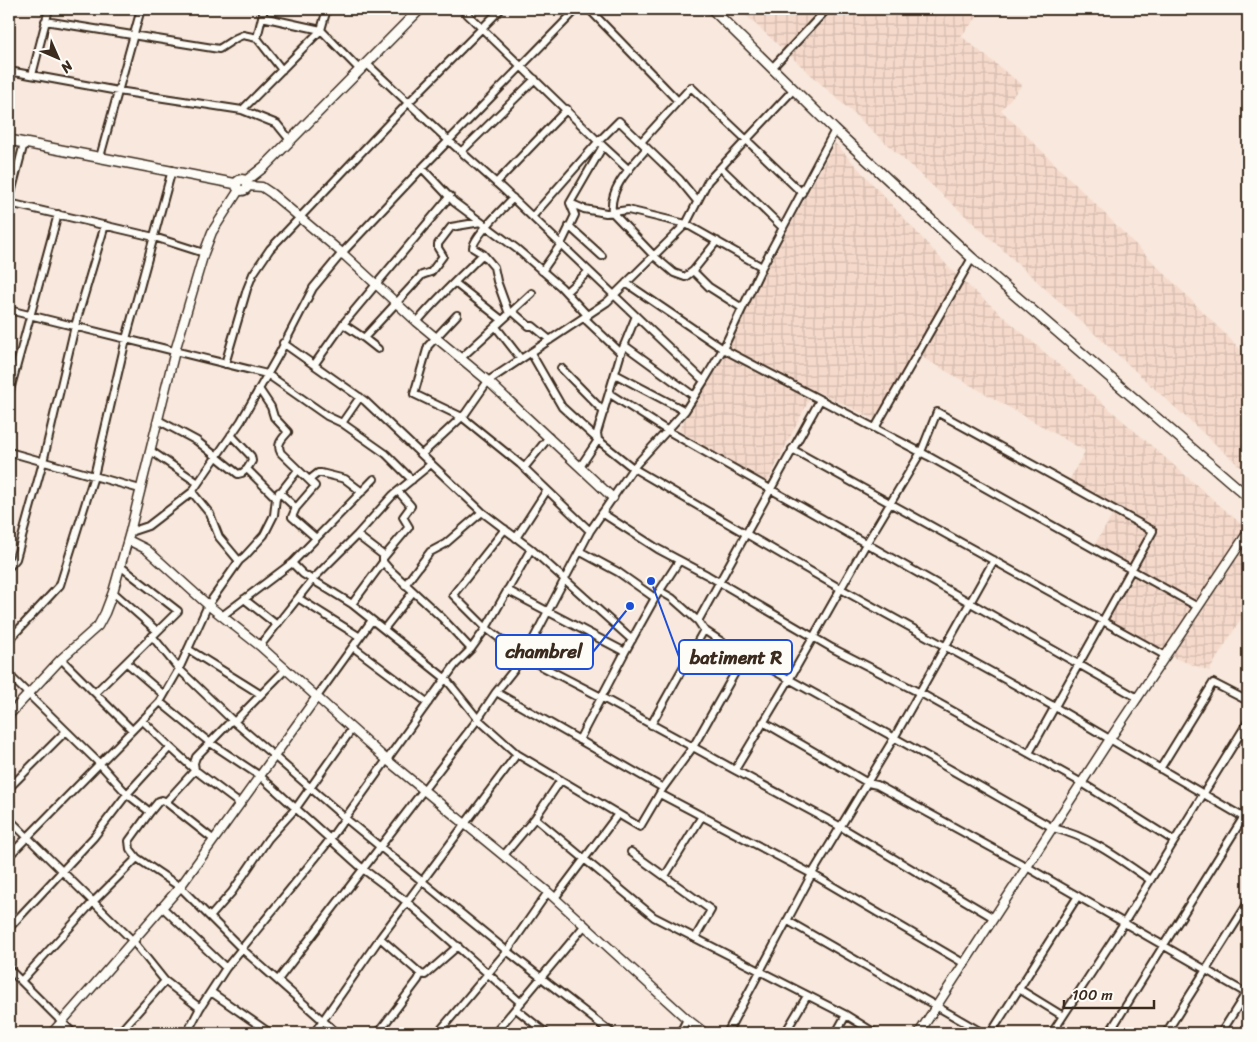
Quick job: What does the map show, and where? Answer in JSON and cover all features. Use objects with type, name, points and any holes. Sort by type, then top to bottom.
[{"type":"main road","points":[[9,140],[242,185],[364,67],[420,9]]},
{"type":"main road","points":[[719,11],[772,68],[972,258],[1248,497]]},
{"type":"street","points":[[32,75],[49,9]]},
{"type":"street","points":[[100,157],[140,9]]},
{"type":"street","points":[[258,38],[264,9]]},
{"type":"street","points":[[242,110],[321,30],[327,9]]},
{"type":"street","points":[[462,9],[629,170]]},
{"type":"street","points":[[225,364],[247,289],[253,274],[270,249],[408,103],[501,9]]},
{"type":"street","points":[[129,536],[148,526],[192,492],[232,435],[313,288],[342,253],[448,140],[577,9]]},
{"type":"street","points":[[589,9],[678,101]]},
{"type":"street","points":[[772,68],[827,9]]},
{"type":"street","points":[[262,17],[321,30],[462,150],[704,381]]},
{"type":"street","points":[[45,22],[219,49],[243,35],[258,38],[282,70]]},
{"type":"street","points":[[9,71],[118,91],[242,110],[277,124],[290,140]]},
{"type":"street","points":[[462,150],[535,79]]},
{"type":"street","points":[[641,142],[692,87],[802,193]]},
{"type":"street","points":[[422,454],[462,417],[488,381],[607,302],[654,256],[686,224],[708,181],[794,89]]},
{"type":"street","points":[[496,183],[567,109]]},
{"type":"street","points":[[532,217],[601,144],[619,121],[679,179],[697,201]]},
{"type":"street","points":[[278,980],[524,657],[581,552],[590,531],[633,468],[684,411],[723,349],[762,267],[836,130]]},
{"type":"street","points":[[24,142],[9,202],[105,225],[204,253]]},
{"type":"street","points":[[570,203],[601,144]]},
{"type":"street","points":[[646,148],[614,192],[611,203],[612,212],[654,256],[674,273],[685,277],[693,271],[716,241]]},
{"type":"street","points":[[422,168],[454,202],[488,226],[566,292],[586,317],[621,353]]},
{"type":"street","points":[[721,168],[783,228]]},
{"type":"street","points":[[9,640],[60,585],[94,476],[126,339],[172,170]]},
{"type":"street","points":[[9,715],[61,659],[98,626],[113,592],[151,451],[175,351],[204,253],[212,232],[242,185],[262,188],[271,193],[342,253],[417,322],[488,381],[613,498]]},
{"type":"street","points":[[314,364],[343,324],[450,196]]},
{"type":"street","points":[[513,198],[488,226],[481,231],[473,244],[473,248],[483,254],[494,268],[497,281],[511,313],[528,326],[533,326],[550,340]]},
{"type":"street","points":[[570,203],[584,210],[606,212],[628,210],[686,224],[762,267]]},
{"type":"street","points":[[542,271],[561,244],[575,215],[570,203]]},
{"type":"street","points":[[9,394],[58,214]]},
{"type":"street","points":[[364,338],[422,275],[432,272],[443,256],[438,248],[438,244],[451,227],[481,222]]},
{"type":"street","points":[[9,567],[16,559],[43,462],[75,326],[105,225]]},
{"type":"street","points":[[569,226],[602,256]]},
{"type":"street","points":[[417,322],[441,294],[455,283],[483,254]]},
{"type":"street","points":[[875,428],[972,258]]},
{"type":"street","points":[[566,292],[589,271]]},
{"type":"street","points":[[693,271],[709,287],[742,308]]},
{"type":"street","points":[[455,283],[502,320]]},
{"type":"street","points":[[626,283],[723,349],[921,452],[1198,607]]},
{"type":"street","points":[[461,358],[532,293]]},
{"type":"street","points":[[9,310],[267,374],[386,454],[412,480]]},
{"type":"street","points":[[457,315],[428,346],[414,394],[462,417],[524,468],[590,531]]},
{"type":"street","points":[[580,467],[598,440],[597,433],[621,353],[636,316]]},
{"type":"street","points":[[343,324],[378,349]]},
{"type":"street","points":[[496,327],[522,359]]},
{"type":"street","points":[[283,343],[360,397],[482,512],[531,549],[632,640]]},
{"type":"street","points":[[624,345],[694,396]]},
{"type":"street","points":[[531,353],[562,407],[598,440],[633,468],[841,589],[1055,707],[1246,819]]},
{"type":"street","points":[[560,368],[604,412]]},
{"type":"street","points":[[615,374],[684,411]]},
{"type":"street","points":[[259,389],[271,407],[274,417],[288,432],[279,443],[279,448],[315,486],[296,508],[292,517],[316,538]]},
{"type":"street","points":[[610,394],[668,431],[1138,698]]},
{"type":"street","points":[[342,423],[360,397]]},
{"type":"street","points":[[698,621],[820,400]]},
{"type":"street","points":[[735,770],[790,680],[866,544],[921,452],[938,412],[1154,531],[1029,754]]},
{"type":"street","points":[[158,420],[197,441],[238,474],[242,474],[252,461],[251,456],[232,435]]},
{"type":"street","points":[[524,468],[549,438]]},
{"type":"street","points":[[792,449],[1166,656]]},
{"type":"street","points":[[151,451],[198,483]]},
{"type":"street","points":[[9,452],[140,489]]},
{"type":"street","points":[[260,646],[313,579],[398,491],[432,464]]},
{"type":"street","points":[[247,469],[296,508]]},
{"type":"street","points":[[9,856],[160,702],[180,669],[208,605],[239,561],[264,534],[274,515],[278,495],[298,470]]},
{"type":"street","points":[[309,480],[321,473],[345,479],[362,492]]},
{"type":"street","points":[[222,616],[292,563],[374,479]]},
{"type":"street","points":[[516,538],[547,490]]},
{"type":"street","points":[[352,604],[409,527],[403,517],[411,506],[398,491]]},
{"type":"street","points":[[192,492],[210,514],[219,537],[239,561]]},
{"type":"street","points":[[405,585],[430,552],[445,544],[482,512]]},
{"type":"street","points":[[602,513],[678,561],[719,582],[813,637],[919,692],[1082,783],[1174,840]]},
{"type":"street","points":[[505,529],[453,595],[486,628],[524,657],[841,827],[994,918]]},
{"type":"street","points":[[919,1033],[1110,739],[1248,532]]},
{"type":"street","points":[[357,535],[384,555],[384,560],[405,585],[442,618],[471,650]]},
{"type":"street","points":[[129,536],[208,605],[260,646],[387,760],[555,898],[687,1019],[705,1033]]},
{"type":"street","points":[[188,1033],[200,1008],[226,968],[330,839],[446,679],[454,665],[471,650],[486,628],[531,549]]},
{"type":"street","points":[[581,552],[618,572],[655,598]]},
{"type":"street","points":[[727,1033],[812,874],[868,783],[994,560]]},
{"type":"street","points":[[578,740],[655,598],[678,561]]},
{"type":"street","points":[[292,563],[303,574],[352,604],[446,679],[478,719],[517,754],[640,827],[662,791],[693,747],[744,655]]},
{"type":"street","points":[[95,693],[178,611],[120,566]]},
{"type":"street","points":[[507,590],[625,652]]},
{"type":"street","points":[[660,591],[672,598],[698,621],[704,630],[744,655],[1053,828],[1072,832],[1109,851],[1150,880]]},
{"type":"street","points":[[113,592],[157,631]]},
{"type":"street","points":[[384,629],[413,592]]},
{"type":"street","points":[[298,598],[360,637]]},
{"type":"street","points":[[244,599],[277,624]]},
{"type":"street","points":[[52,1033],[180,886],[372,620]]},
{"type":"street","points":[[651,725],[704,630]]},
{"type":"street","points":[[152,636],[180,669],[234,721],[345,818],[423,880],[507,951],[612,1033]]},
{"type":"street","points":[[353,647],[428,703]]},
{"type":"street","points":[[188,649],[260,694]]},
{"type":"street","points":[[61,659],[132,730]]},
{"type":"street","points":[[127,663],[164,695]]},
{"type":"street","points":[[195,770],[194,763],[196,757],[209,742],[234,721],[286,669]]},
{"type":"street","points":[[9,675],[100,763],[127,794],[150,812]]},
{"type":"street","points":[[1160,769],[1213,682],[1248,702]]},
{"type":"street","points":[[496,692],[702,816],[812,874],[965,964]]},
{"type":"street","points":[[160,702],[209,742],[260,776],[363,869],[407,902],[521,1003]]},
{"type":"street","points":[[142,720],[195,770],[240,804]]},
{"type":"street","points":[[763,722],[868,783],[877,785],[1027,867],[1206,970],[1247,991],[1221,1033]]},
{"type":"street","points":[[1052,1033],[1124,923],[1248,722]]},
{"type":"street","points":[[210,917],[232,892],[268,840],[296,808],[352,729]]},
{"type":"street","points":[[9,788],[66,730]]},
{"type":"street","points":[[9,928],[98,833],[127,794],[170,748]]},
{"type":"street","points":[[314,1033],[380,938],[517,754]]},
{"type":"street","points":[[166,802],[195,770]]},
{"type":"street","points":[[504,855],[535,818],[561,780]]},
{"type":"street","points":[[214,840],[162,800],[150,812],[129,841],[130,849],[136,858],[180,886],[242,949],[337,1033]]},
{"type":"street","points":[[1109,1033],[1246,819],[1248,810]]},
{"type":"street","points":[[555,898],[618,814]]},
{"type":"street","points":[[665,876],[702,816]]},
{"type":"street","points":[[535,818],[654,917],[846,1015],[875,1033]]},
{"type":"street","points":[[9,819],[133,941],[165,981],[200,1008]]},
{"type":"street","points":[[631,852],[711,910],[695,938]]},
{"type":"street","points":[[21,981],[136,858]]},
{"type":"street","points":[[438,1033],[507,951],[548,892]]},
{"type":"street","points":[[991,1033],[1078,896]]},
{"type":"street","points":[[1166,1033],[1248,903]]},
{"type":"street","points":[[162,907],[226,968]]},
{"type":"street","points":[[788,920],[983,1033]]},
{"type":"street","points":[[495,1033],[542,979],[585,925]]},
{"type":"street","points":[[380,938],[421,974],[425,975],[458,946]]},
{"type":"street","points":[[9,969],[73,1033]]},
{"type":"street","points":[[378,1033],[421,974]]},
{"type":"street","points":[[119,1033],[165,981]]},
{"type":"street","points":[[1019,989],[1063,1016]]},
{"type":"street","points":[[211,992],[270,1033]]},
{"type":"street","points":[[785,1033],[807,996]]},
{"type":"street","points":[[516,1009],[546,1033]]},
{"type":"street","points":[[836,1033],[846,1015]]},
{"type":"street","points":[[680,1033],[687,1019]]},
{"type":"shaded area","points":[[739,9],[984,9],[961,36],[1022,85],[1001,110],[1248,357],[1248,474]]},
{"type":"shaded area","points":[[835,143],[956,275],[1248,530],[1248,607],[1209,671],[1159,652],[1106,618],[1134,569],[1093,547],[1114,513],[1066,486],[1085,451],[920,356],[880,422],[814,390],[766,485],[679,430]]},
{"type":"place","name":"batiment R","points":[[651,581]]},
{"type":"place","name":"chambrel","points":[[630,606]]}]
